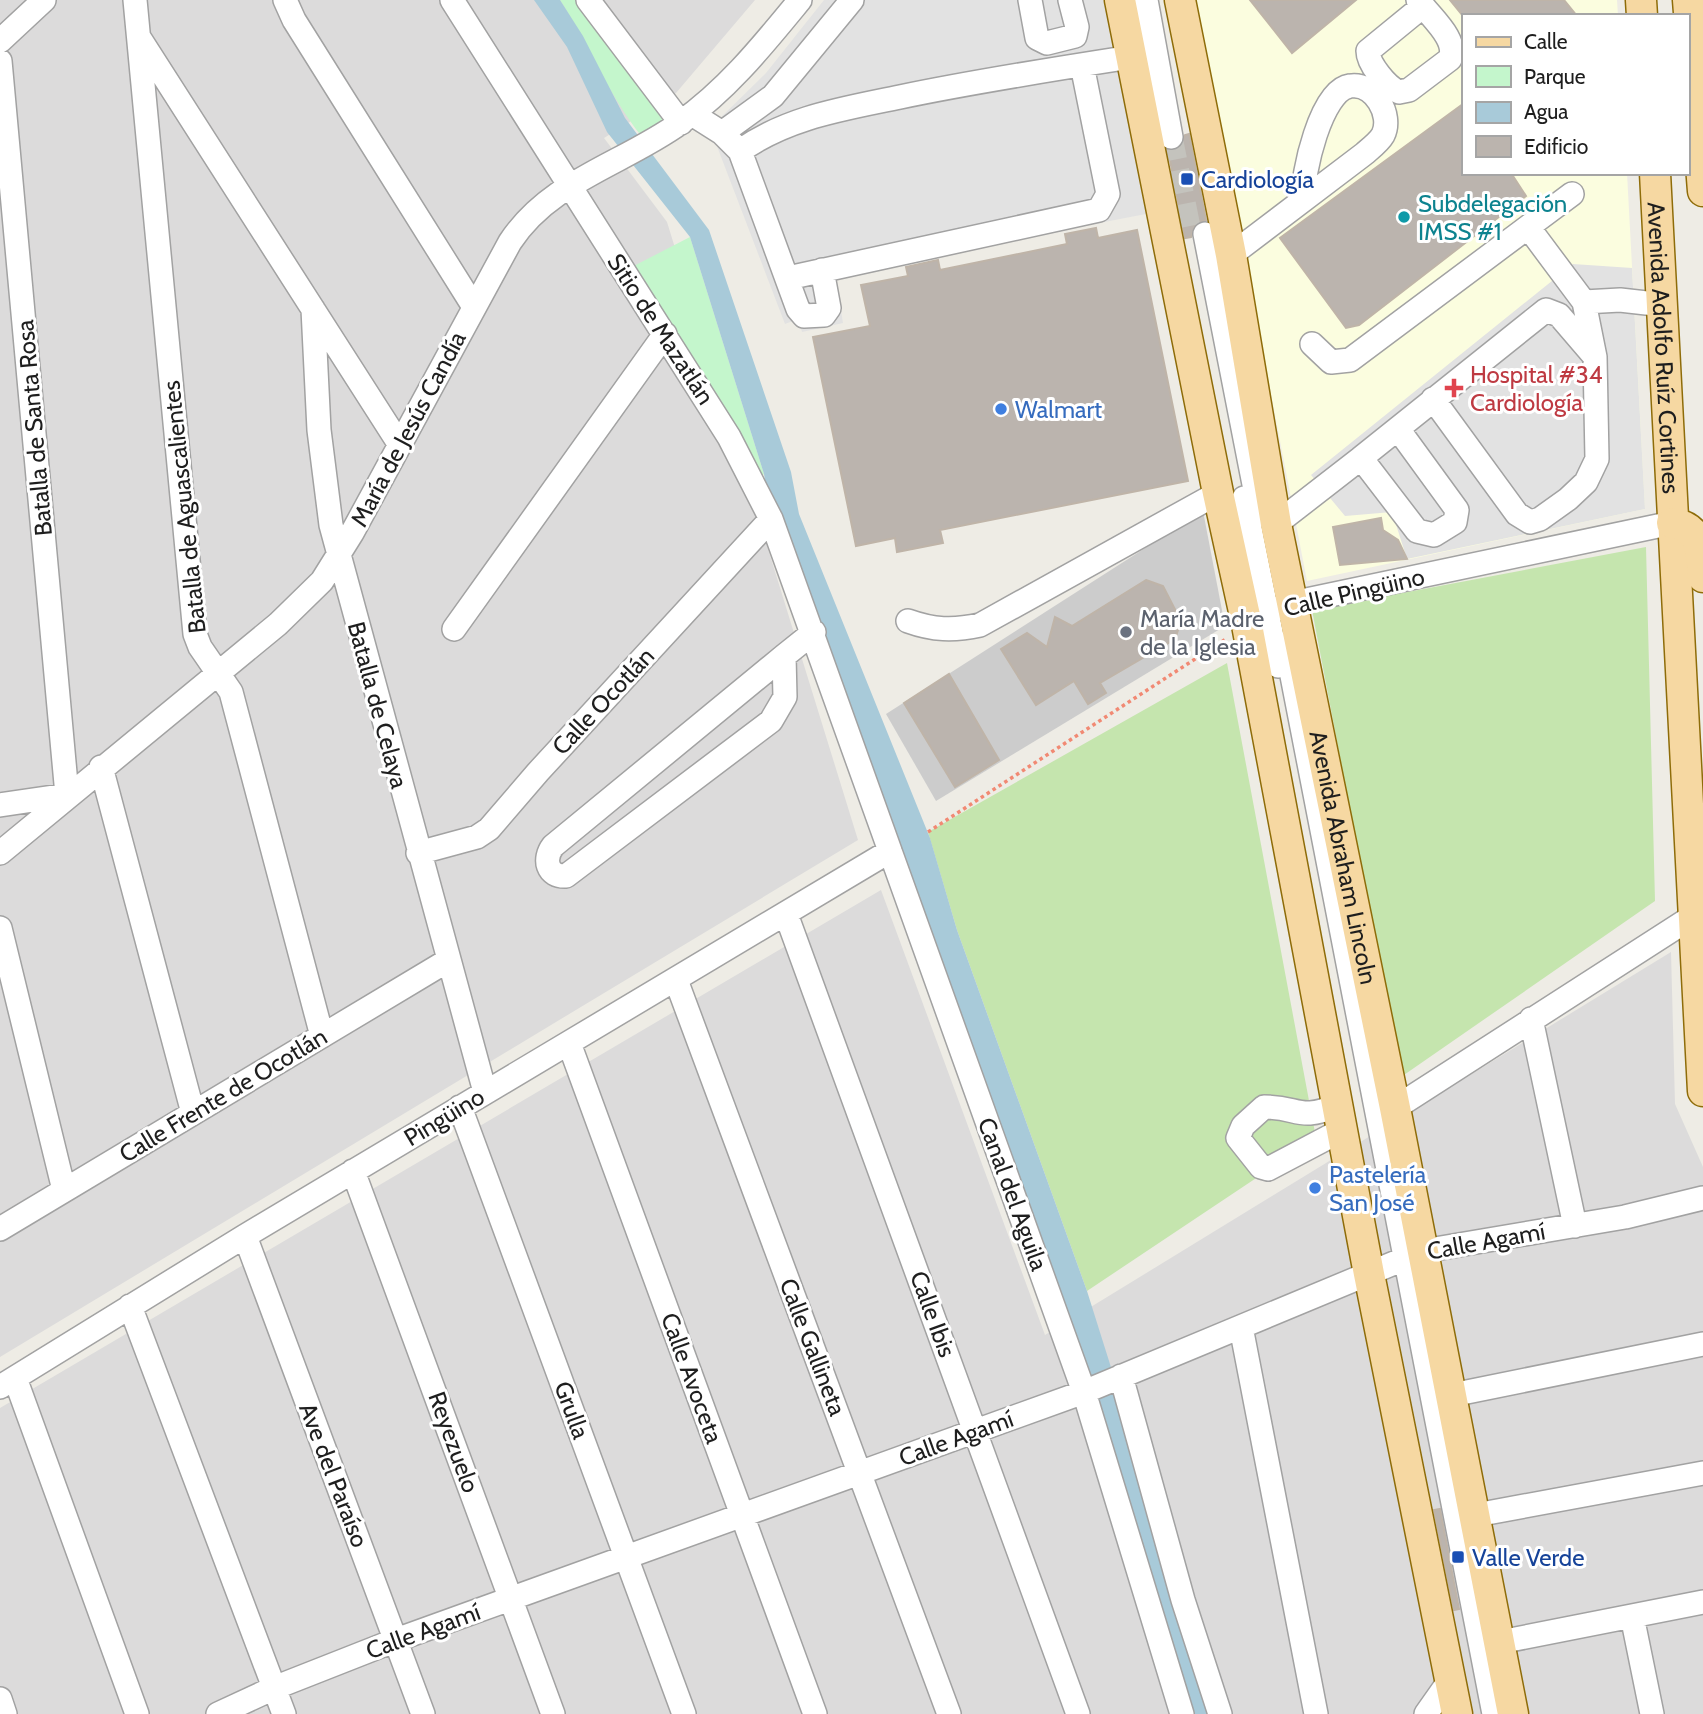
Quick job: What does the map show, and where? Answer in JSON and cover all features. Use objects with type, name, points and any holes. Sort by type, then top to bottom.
[{"type":"main road","points":[[1120,0],[1218,492],[1271,613],[1340,1118],[1399,1261],[1450,1680],[1457,1714]]},
{"type":"main road","name":"Avenida Abraham Lincoln","points":[[1180,0],[1231,255],[1276,524],[1271,613],[1395,1108],[1399,1261],[1452,1395],[1513,1714]]},
{"type":"main road","name":"Avenida Adolfo Ruíz Cortines","points":[[1688,0],[1703,191]]},
{"type":"main road","name":"Avenida Adolfo Ruíz Cortines","points":[[1655,175],[1703,1091]]},
{"type":"main road","points":[[1672,523],[1688,528],[1698,538],[1703,577]]},
{"type":"street","points":[[0,41],[44,0]]},
{"type":"street","name":"Batalla de Aguascalientes","points":[[135,0],[192,618],[200,647],[231,692],[322,1036]]},
{"type":"street","points":[[285,0],[294,20],[474,307]]},
{"type":"street","name":"Sitio de Mazatlán","points":[[453,0],[568,186],[729,436],[771,519],[831,678]]},
{"type":"street","name":"María de Jesús Candía","points":[[0,853],[304,600],[338,558],[522,224],[549,198],[649,145],[687,119],[749,63],[800,0]]},
{"type":"street","points":[[722,133],[772,96],[852,0]]},
{"type":"street","points":[[1030,0],[1037,38],[1047,43],[1075,36],[1077,27],[1070,0]]},
{"type":"street","points":[[1146,0],[1179,136],[1159,0]]},
{"type":"street","points":[[600,6],[687,119],[722,133],[740,151],[800,313],[810,317],[824,315],[830,303],[822,270]]},
{"type":"street","points":[[138,36],[400,445]]},
{"type":"street","points":[[740,151],[770,132],[814,114],[1131,57]]},
{"type":"street","name":"Batalla de Santa Rosa","points":[[0,61],[67,795]]},
{"type":"street","points":[[788,278],[1099,210],[1108,194],[1082,65]]},
{"type":"street","points":[[1231,255],[1364,154],[1383,135],[1386,126],[1385,110],[1377,99],[1362,87],[1352,85],[1344,88],[1327,104],[1308,167],[1303,200]]},
{"type":"street","points":[[1312,344],[1331,362],[1350,360],[1572,194]]},
{"type":"street","points":[[1433,399],[1522,519],[1535,522],[1568,499],[1594,470],[1599,446],[1595,357],[1584,302],[1528,227]]},
{"type":"street","points":[[1198,235],[1399,1261],[1494,1714]]},
{"type":"street","points":[[1584,302],[1635,300],[1664,305]]},
{"type":"street","name":"Batalla de Celaya","points":[[313,309],[324,479],[338,558],[485,1092]]},
{"type":"street","points":[[1276,524],[1546,310],[1559,315],[1595,357]]},
{"type":"street","points":[[454,629],[665,334]]},
{"type":"street","points":[[1361,458],[1417,531],[1434,535],[1455,522],[1457,510],[1398,429]]},
{"type":"street","points":[[908,621],[931,629],[959,630],[980,625],[1218,492]]},
{"type":"street","name":"Calle Ocotlán","points":[[418,853],[477,837],[489,829],[771,519]]},
{"type":"street","name":"Calle Pingüino","points":[[1271,613],[1672,523]]},
{"type":"street","points":[[783,656],[787,687],[777,714],[566,876],[554,874],[547,866],[547,858],[554,846],[783,656],[814,632]]},
{"type":"street","name":"Canal del Aguila","points":[[831,678],[890,851],[1103,1384],[1182,1714]]},
{"type":"street","points":[[658,760],[677,792]]},
{"type":"street","points":[[101,767],[193,1113]]},
{"type":"street","points":[[0,806],[67,795]]},
{"type":"street","name":"Pingüino","points":[[7,1383],[245,1236],[890,851]]},
{"type":"street","name":"Calle Ibis","points":[[786,914],[1078,1714]]},
{"type":"street","points":[[1395,1108],[1695,915]]},
{"type":"street","points":[[0,928],[64,1190]]},
{"type":"street","name":"Calle Frente de Ocotlán","points":[[0,1229],[447,961]]},
{"type":"street","name":"Calle Gallineta","points":[[676,980],[949,1714]]},
{"type":"street","points":[[1531,1019],[1575,1226]]},
{"type":"street","name":"Calle Avoceta","points":[[569,1042],[815,1714]]},
{"type":"street","name":"Grulla","points":[[460,1107],[684,1714]]},
{"type":"street","name":"Reyezuelo","points":[[353,1171],[553,1714]]},
{"type":"street","name":"Calle Agamí","points":[[218,1714],[274,1688],[396,1640],[1103,1384],[1399,1261],[1626,1217],[1703,1198]]},
{"type":"street","name":"Ave del Paraíso","points":[[245,1236],[423,1714]]},
{"type":"street","points":[[1399,1261],[1482,1714]]},
{"type":"street","points":[[130,1306],[284,1714]]},
{"type":"street","points":[[1241,1327],[1317,1714]]},
{"type":"street","points":[[1452,1395],[1703,1344]]},
{"type":"street","points":[[7,1383],[137,1714]]},
{"type":"street","points":[[1103,1384],[1183,1600],[1220,1714]]},
{"type":"street","points":[[1476,1515],[1703,1473]]},
{"type":"street","points":[[1500,1642],[1703,1602]]},
{"type":"street","points":[[1632,1616],[1652,1714]]},
{"type":"street","points":[[1426,1714],[1450,1680]]},
{"type":"street","points":[[0,1699],[5,1714]]},
{"type":"path","points":[[929,832],[1271,613]]},
{"type":"shaded area","points":[[0,0],[755,0],[676,93],[604,138],[667,222],[858,840],[0,1357]]},
{"type":"shaded area","points":[[824,0],[1106,0],[1151,213],[835,274],[843,323],[802,332],[798,319],[785,324],[710,128],[766,73]]},
{"type":"shaded area","name":"Hospital #34 Cardiología","points":[[1195,0],[1617,0],[1618,14],[1462,14],[1462,175],[1627,175],[1645,509],[1307,581]]},
{"type":"shaded area","points":[[1573,264],[1632,268],[1645,509],[1407,559],[1392,512],[1345,516],[1311,475]]},
{"type":"shaded area","points":[[1203,511],[1225,626],[936,801],[886,714]]},
{"type":"shaded area","points":[[881,890],[1045,1335],[1671,952],[1675,1104],[1703,1167],[1703,1714],[0,1714],[0,1408]]},
{"type":"green space","points":[[560,0],[588,0],[681,123],[649,145],[623,111]]},
{"type":"green space","points":[[690,237],[764,474],[754,483],[624,271]]},
{"type":"green space","points":[[1646,547],[1655,901],[1401,1077],[1312,610]]},
{"type":"green space","points":[[1227,663],[1316,1138],[1087,1291],[957,930],[928,832]]},
{"type":"water","points":[[534,0],[560,0],[583,36],[625,118],[709,230],[791,472],[799,514],[930,838],[957,930],[1087,1291],[1220,1714],[1182,1714],[1105,1456],[771,519],[764,474],[690,237],[607,132],[567,47]]},
{"type":"building","points":[[1250,0],[1356,0],[1292,53]]},
{"type":"building","points":[[1450,0],[1564,0],[1575,14],[1462,14]]},
{"type":"building","name":"Subdelegación IMSS #1","points":[[1462,105],[1462,175],[1512,175],[1526,196],[1359,325],[1346,328],[1280,238]]},
{"type":"building","name":"Cardiología","points":[[1189,134],[1206,220],[1196,223],[1191,237],[1185,238],[1168,150],[1179,148],[1185,135]]},
{"type":"building","name":"Walmart","points":[[1096,228],[1098,238],[1137,230],[1188,481],[940,530],[943,543],[897,552],[895,538],[856,546],[813,337],[870,326],[861,285],[908,276],[906,267],[938,260],[940,270],[1067,244],[1065,234]]},
{"type":"building","points":[[1381,518],[1383,530],[1398,540],[1407,559],[1340,565],[1333,527]]},
{"type":"building","points":[[1146,580],[1163,586],[1181,621],[1175,639],[1100,683],[1106,693],[1088,704],[1074,681],[1036,705],[1001,649],[1027,633],[1047,647],[1055,617],[1072,626]]},
{"type":"building","points":[[949,674],[999,760],[955,787],[904,703]]},
{"type":"building","points":[[1440,1509],[1459,1609],[1454,1610],[1434,1510]]},
{"type":"tunnel","points":[[1171,137],[1191,237]]},
{"type":"place","name":"Cardiología","points":[[1187,179]]},
{"type":"place","name":"Subdelegación IMSS #1","points":[[1404,217]]},
{"type":"place","name":"Hospital #34 Cardiología","points":[[1454,388]]},
{"type":"place","name":"Walmart","points":[[1001,409]]},
{"type":"place","name":"María Madre de la Iglesia","points":[[1126,632]]},
{"type":"place","name":"Pastelería San José","points":[[1315,1188]]},
{"type":"place","name":"Valle Verde","points":[[1458,1557]]}]
